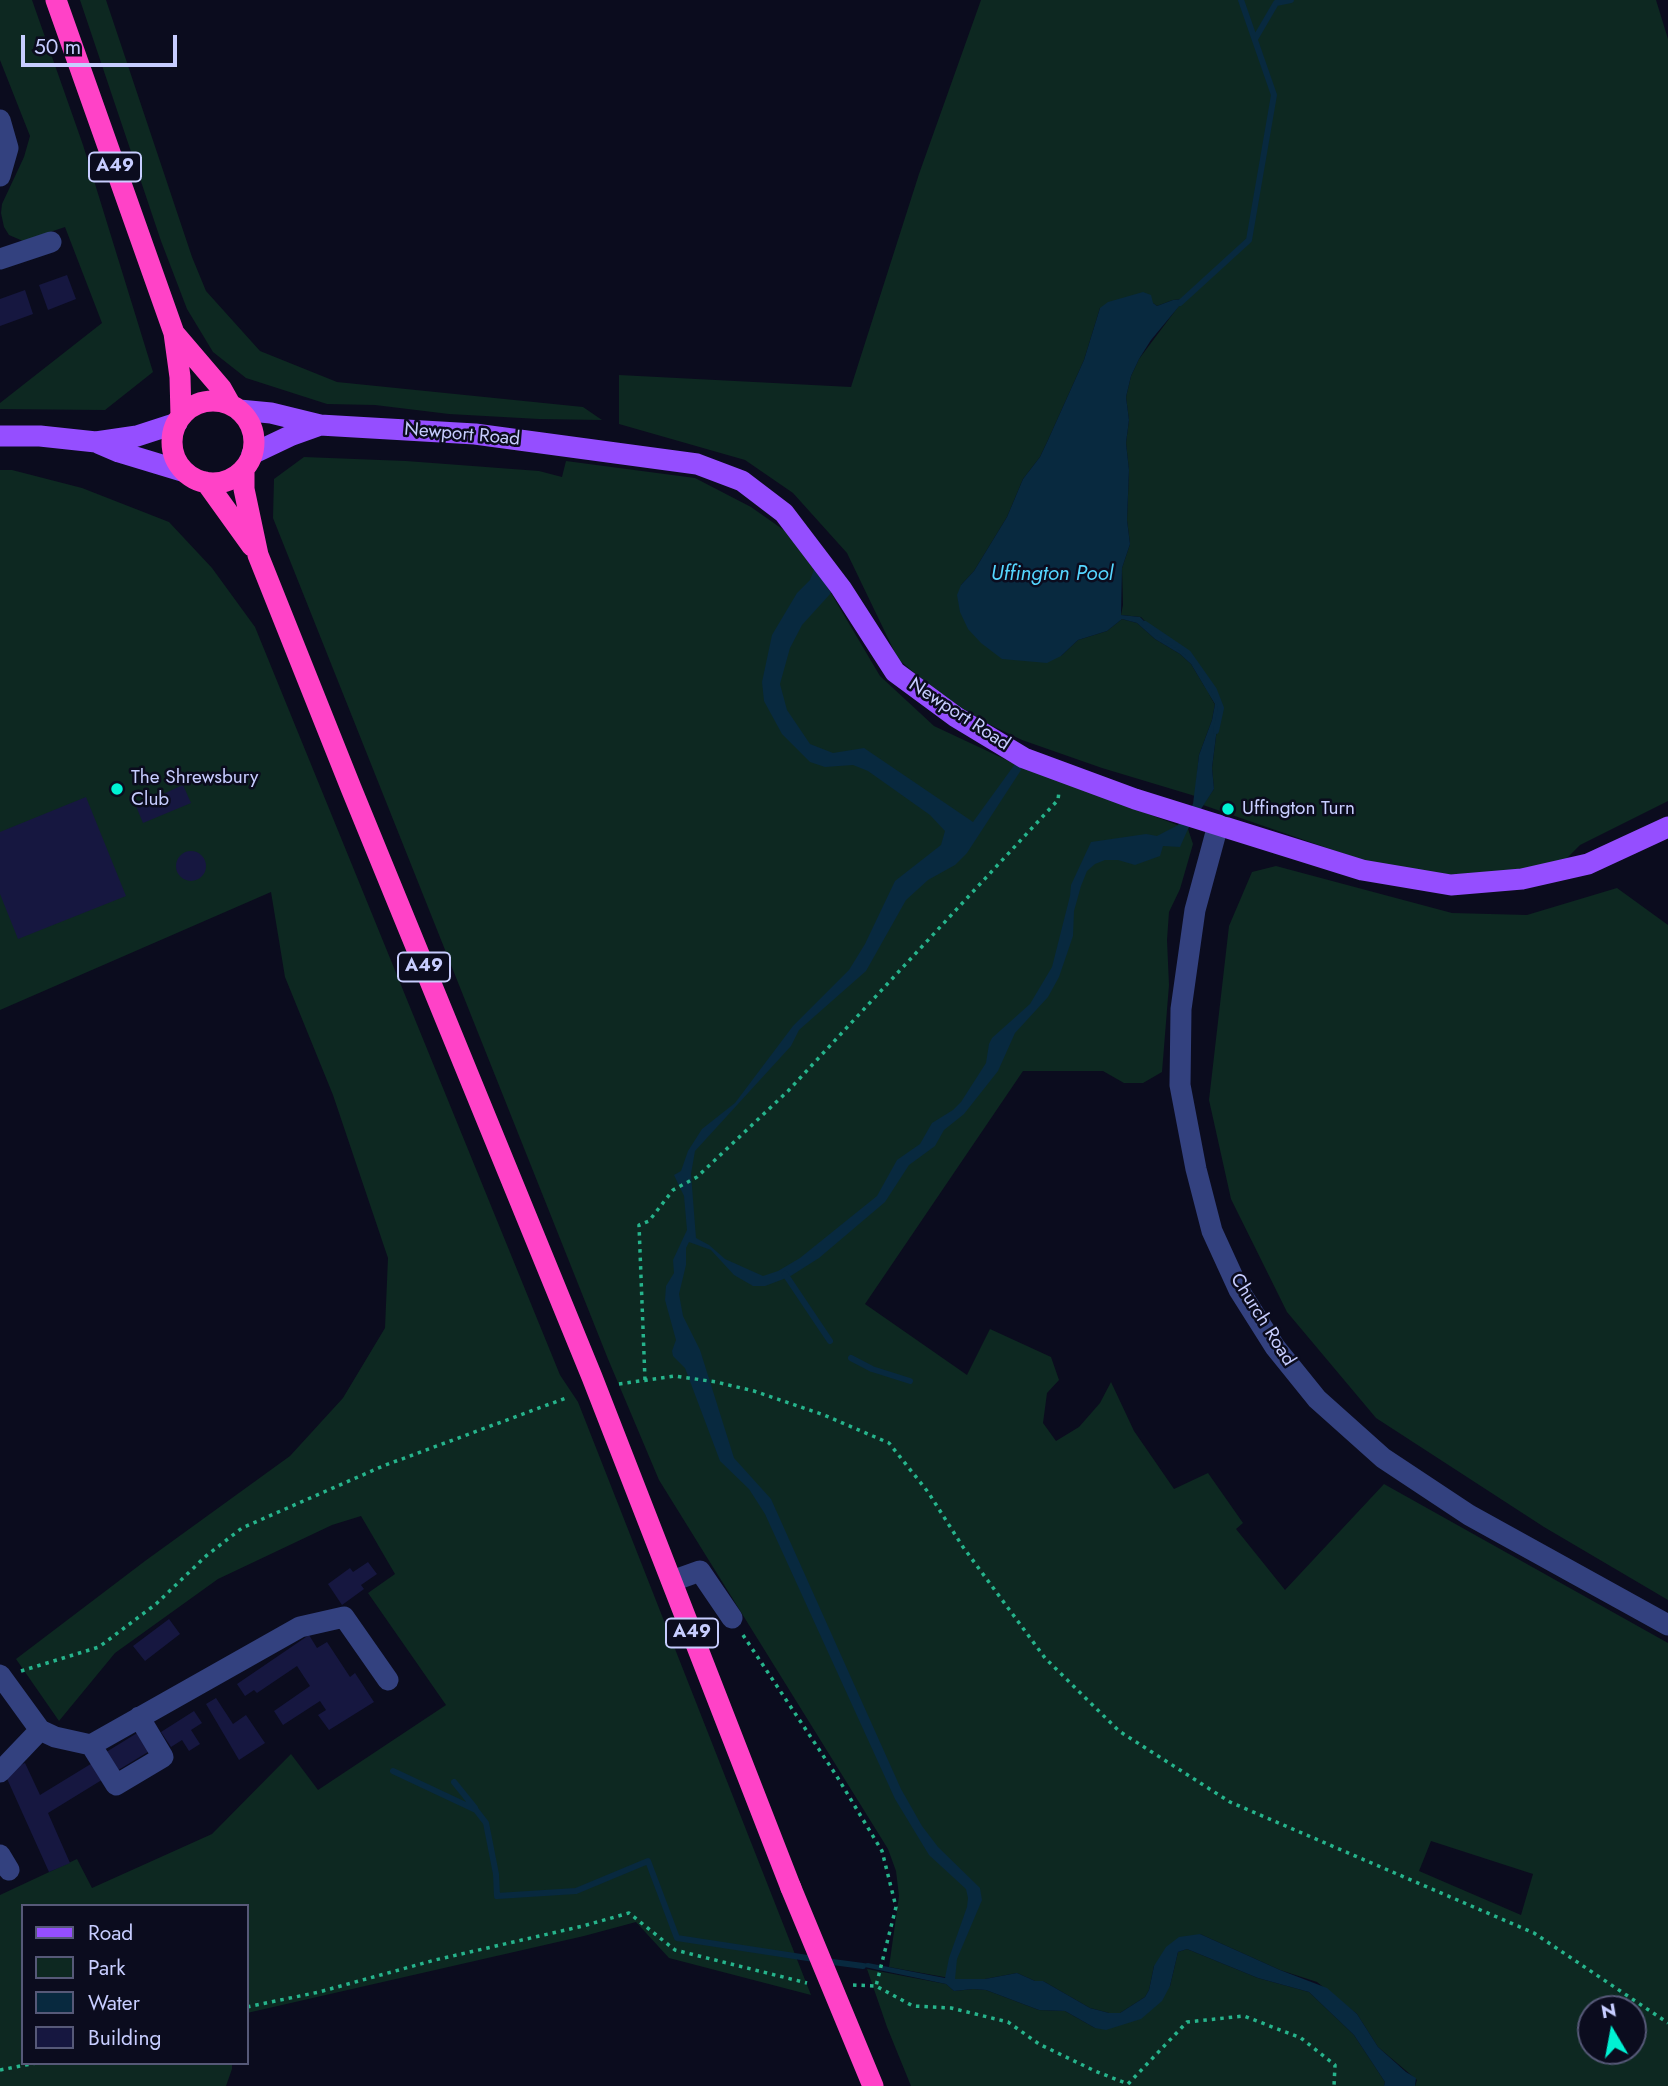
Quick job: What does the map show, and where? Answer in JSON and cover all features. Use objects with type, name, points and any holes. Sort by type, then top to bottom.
[{"type":"highway","name":"A49","points":[[56,0],[174,333],[180,377],[179,420]]},
{"type":"highway","name":"A49","points":[[174,333],[235,407]]},
{"type":"highway","points":[[220,401],[235,407],[246,417],[254,435],[248,461],[227,480],[206,482],[186,472],[174,454],[173,433],[179,420],[199,403],[220,401]]},
{"type":"highway","name":"A49","points":[[248,461],[244,489],[258,555],[592,1377],[791,1888],[873,2086]]},
{"type":"highway","name":"A49","points":[[206,482],[258,555]]},
{"type":"main road","name":"Newport Road","points":[[235,407],[320,425],[475,434],[697,464],[743,481],[784,513],[841,587],[895,672],[956,717],[1024,758],[1176,811],[1362,870],[1451,885],[1522,878],[1588,864],[1668,827]]},
{"type":"main road","points":[[0,436],[40,436],[96,442],[137,436],[179,420]]},
{"type":"main road","name":"Newport Road","points":[[248,461],[292,435],[320,425]]},
{"type":"main road","points":[[96,442],[118,452],[186,472]]},
{"type":"street","points":[[0,120],[8,148],[0,176]]},
{"type":"street","points":[[1,254],[51,242]]},
{"type":"street","name":"Church Road","points":[[1213,823],[1195,910],[1181,1009],[1180,1085],[1196,1169],[1212,1231],[1238,1290],[1275,1347],[1317,1399],[1382,1458],[1469,1515],[1668,1625]]},
{"type":"street","points":[[672,1581],[700,1571],[732,1618]]},
{"type":"street","points":[[1,1677],[40,1730],[55,1737],[91,1745],[300,1627],[344,1617],[388,1680]]},
{"type":"street","points":[[91,1745],[116,1785],[163,1757],[139,1717]]},
{"type":"street","points":[[0,1772],[40,1730]]},
{"type":"path","points":[[645,1380],[639,1225],[649,1221],[673,1190],[696,1177],[788,1091],[1058,800],[1068,774]]},
{"type":"path","points":[[619,1384],[684,1376],[754,1391],[824,1415],[889,1443],[928,1492],[963,1547],[1045,1658],[1119,1731],[1230,1802],[1534,1933],[1668,2023]]},
{"type":"path","points":[[1,1677],[99,1647],[156,1604],[206,1556],[242,1528],[383,1466],[566,1398]]},
{"type":"path","points":[[732,1618],[836,1775],[882,1851],[896,1907],[876,1986]]},
{"type":"path","points":[[0,2070],[26,2065]]},
{"type":"green space","points":[[0,0],[32,0],[83,145],[153,372],[105,410],[0,409],[0,403],[102,323],[65,227],[23,241],[9,235],[4,227],[2,204],[24,157],[30,136],[0,60]]},
{"type":"green space","points":[[80,0],[106,0],[192,257],[206,291],[260,351],[337,382],[583,407],[602,420],[449,414],[375,405],[327,404],[246,378],[213,352],[187,309],[161,241]]},
{"type":"green space","points":[[981,0],[1656,0],[1668,39],[1668,801],[1580,845],[1564,861],[1540,870],[1411,877],[1203,805],[1214,789],[1212,768],[1219,712],[1215,705],[1199,755],[1195,796],[1022,740],[957,709],[898,659],[847,553],[793,493],[745,460],[619,424],[619,375],[851,387],[919,174]],"holes":[[[1184,299],[1139,359],[1126,397],[1129,420],[1126,443],[1130,544],[1122,568],[1121,615],[1141,617],[1161,638],[1183,648],[1207,691],[1191,664],[1137,623],[1122,619],[1107,631],[1078,640],[1061,656],[961,585],[974,571],[1007,517],[1023,479],[1040,457],[1084,360],[1100,308],[1153,303],[1157,306]]]},
{"type":"green space","points":[[304,457],[539,471],[562,477],[566,461],[695,478],[751,507],[788,533],[831,593],[880,676],[934,726],[1015,764],[1188,829],[1193,844],[1180,889],[1169,912],[1169,985],[1162,1072],[1143,1083],[1124,1083],[1103,1071],[1023,1071],[865,1304],[967,1375],[990,1329],[1051,1357],[1059,1380],[1047,1393],[1043,1423],[1056,1441],[1079,1427],[1100,1403],[1111,1382],[1134,1431],[1174,1489],[1208,1473],[1243,1523],[1236,1529],[1285,1590],[1384,1484],[1668,1643],[1668,2086],[1415,2086],[1417,2080],[1378,2047],[1357,2014],[1317,1982],[1280,1970],[1200,1934],[1154,1966],[1145,1997],[1120,2013],[1090,2008],[1043,1981],[1035,1981],[1017,1973],[985,1979],[955,1979],[889,1967],[899,1896],[896,1871],[888,1849],[659,1480],[608,1359],[273,518],[274,479]],"holes":[[[1431,1841],[1533,1874],[1521,1915],[1419,1871]]]},
{"type":"green space","points":[[0,470],[12,470],[82,488],[169,522],[212,568],[255,627],[560,1375],[578,1402],[811,1995],[669,1958],[636,1922],[248,2013],[248,1904],[21,1904],[21,2065],[232,2065],[232,2069],[226,2086],[0,2086],[0,1895],[77,1859],[92,1888],[212,1834],[291,1754],[318,1790],[446,1705],[368,1593],[395,1574],[361,1516],[332,1525],[218,1579],[115,1653],[59,1721],[16,1659],[290,1456],[343,1398],[385,1328],[388,1258],[333,1095],[285,977],[271,892],[0,1010]]},
{"type":"green space","points":[[1276,866],[1452,913],[1527,915],[1617,888],[1668,925],[1668,1600],[1544,1527],[1376,1418],[1287,1312],[1231,1199],[1209,1100],[1229,926],[1252,872]]},
{"type":"green space","points":[[1187,1949],[1258,1978],[1309,1992],[1354,2035],[1385,2082],[1384,2086],[911,2086],[867,1969],[946,1984],[954,1991],[986,1990],[1039,2010],[1065,2011],[1095,2028],[1170,1986],[1178,1952]]},
{"type":"water","name":"Uffington Pool","points":[[1143,292],[1151,295],[1157,306],[1185,299],[1139,359],[1126,397],[1129,420],[1126,443],[1130,544],[1122,568],[1121,615],[1140,617],[1161,638],[1183,648],[1215,692],[1219,712],[1212,768],[1214,789],[1188,829],[1180,847],[1163,846],[1160,856],[1135,865],[1118,860],[1105,860],[1087,871],[1074,911],[1073,936],[1059,977],[1048,997],[1015,1033],[998,1071],[964,1114],[944,1130],[935,1146],[909,1165],[885,1202],[819,1258],[789,1277],[765,1286],[753,1286],[734,1275],[711,1250],[689,1242],[679,1294],[683,1316],[700,1350],[734,1458],[771,1499],[901,1789],[922,1826],[938,1847],[980,1888],[982,1900],[957,1959],[955,1979],[985,1979],[1017,1973],[1035,1981],[1043,1981],[1090,2008],[1120,2013],[1145,1997],[1154,1966],[1166,1947],[1179,1937],[1200,1934],[1327,1988],[1357,2014],[1378,2047],[1416,2078],[1415,2086],[1384,2086],[1385,2082],[1354,2035],[1309,1992],[1258,1978],[1187,1949],[1178,1952],[1170,1986],[1162,2001],[1141,2019],[1106,2030],[1095,2028],[1065,2011],[1039,2010],[986,1990],[954,1991],[946,1984],[855,1965],[868,1963],[945,1978],[967,1907],[966,1889],[929,1855],[895,1799],[765,1514],[749,1489],[720,1461],[685,1368],[673,1356],[672,1351],[676,1340],[665,1300],[666,1286],[674,1273],[673,1260],[687,1230],[684,1196],[674,1175],[681,1171],[688,1151],[702,1129],[735,1103],[793,1026],[849,970],[865,944],[895,881],[941,845],[945,831],[930,815],[868,771],[853,765],[825,767],[810,762],[782,734],[764,701],[762,682],[772,635],[797,593],[810,580],[815,567],[831,593],[802,625],[790,648],[780,684],[787,710],[810,744],[833,753],[864,748],[973,822],[1015,764],[1023,767],[967,853],[955,865],[928,880],[906,900],[866,971],[799,1030],[791,1046],[695,1151],[691,1174],[696,1238],[725,1259],[763,1276],[778,1271],[800,1258],[877,1196],[897,1160],[920,1144],[932,1123],[961,1102],[986,1063],[992,1038],[1030,1004],[1052,967],[1071,885],[1091,842],[1146,834],[1157,836],[1178,825],[1193,804],[1199,755],[1215,704],[1191,664],[1180,654],[1155,639],[1137,623],[1122,619],[1107,631],[1078,640],[1061,656],[1047,663],[1002,659],[968,629],[960,612],[957,595],[1007,517],[1023,479],[1040,457],[1084,360],[1100,308],[1108,302]]},
{"type":"building","points":[[67,275],[76,299],[48,310],[39,285]]},
{"type":"building","points":[[25,290],[33,314],[0,326],[0,299]]},
{"type":"building","points":[[183,785],[191,803],[143,823],[136,806]]},
{"type":"building","points":[[86,797],[126,896],[18,939],[0,894],[0,832]]},
{"type":"building","points":[[191,851],[201,856],[206,866],[201,876],[191,881],[181,876],[176,866],[181,856]]},
{"type":"building","points":[[368,1562],[377,1574],[361,1585],[364,1589],[342,1605],[328,1584],[350,1568],[353,1572]]},
{"type":"building","points":[[169,1619],[180,1634],[145,1661],[133,1646]]},
{"type":"building","points":[[309,1635],[317,1648],[327,1642],[350,1677],[355,1673],[374,1702],[329,1730],[318,1715],[326,1710],[320,1701],[283,1725],[274,1711],[310,1686],[297,1666],[257,1693],[254,1690],[245,1696],[237,1684]]},
{"type":"building","points":[[216,1698],[233,1724],[246,1715],[265,1743],[239,1760],[206,1704]]},
{"type":"building","points":[[194,1711],[202,1723],[191,1730],[200,1744],[189,1751],[182,1740],[171,1747],[161,1732]]},
{"type":"building","points":[[142,1730],[153,1749],[115,1772],[103,1754]]},
{"type":"building","points":[[94,1762],[105,1778],[48,1813],[70,1863],[49,1872],[4,1772],[25,1763],[40,1795]]},
{"type":"waterway","points":[[1180,303],[1249,240],[1274,95],[1241,0]]},
{"type":"waterway","points":[[1255,39],[1276,3],[1291,0]]},
{"type":"waterway","points":[[1145,624],[1188,653],[1214,690],[1221,708],[1216,731]]},
{"type":"waterway","points":[[785,1274],[830,1341]]},
{"type":"waterway","points":[[851,1358],[872,1369],[910,1381]]},
{"type":"waterway","points":[[393,1771],[476,1810],[486,1823],[496,1874],[497,1896],[576,1891],[648,1861],[677,1938],[814,1959]]},
{"type":"waterway","points":[[454,1782],[475,1808]]},
{"type":"waterway","points":[[825,1961],[863,1966]]},
{"type":"place","name":"The Shrewsbury Club","points":[[117,789]]},
{"type":"place","name":"Uffington Turn","points":[[1228,809]]}]
